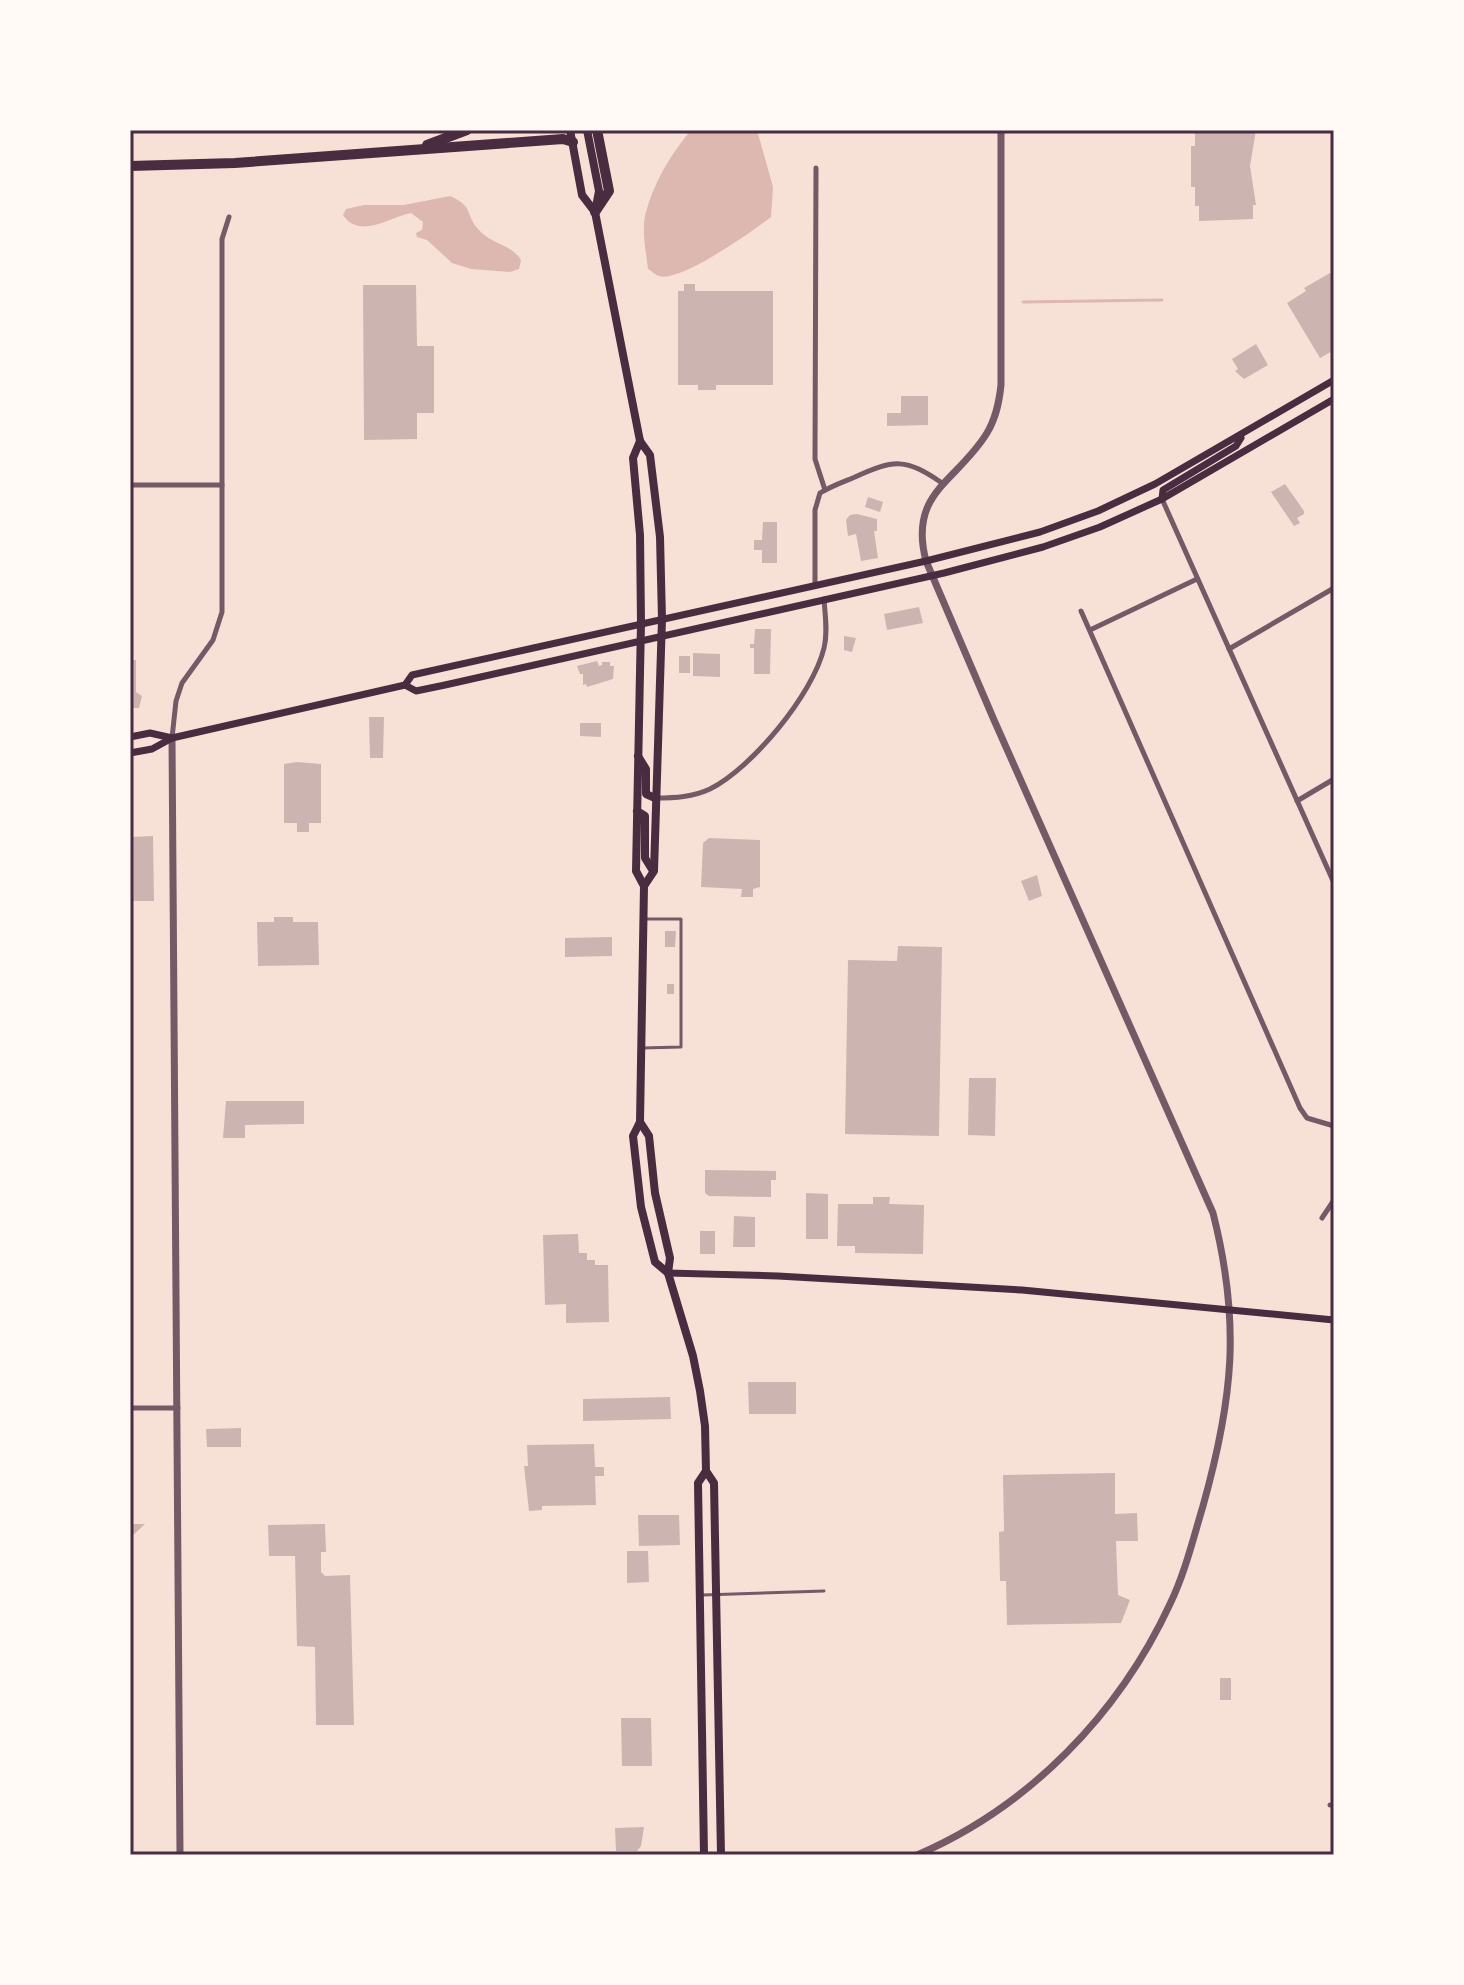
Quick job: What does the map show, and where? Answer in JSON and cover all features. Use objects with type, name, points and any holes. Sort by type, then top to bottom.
[{"type":"highway","points":[[409,149],[432,144],[467,130]]},
{"type":"highway","points":[[595,212],[609,191],[597,130]]},
{"type":"highway","points":[[130,166],[235,163],[563,139],[573,142]]},
{"type":"main road","points":[[570,130],[582,195],[595,212]]},
{"type":"main road","points":[[587,130],[599,191],[595,212],[640,441],[650,455],[660,537],[662,619],[659,636],[654,871],[644,886]]},
{"type":"main road","points":[[405,685],[412,675],[926,561],[1028,535],[1098,511],[1155,484],[1334,380]]},
{"type":"main road","points":[[130,753],[152,749],[172,738],[405,685],[416,691],[1003,559],[1069,539],[1162,499],[1334,399]]},
{"type":"main road","points":[[1162,499],[1160,493],[1163,490],[1236,446],[1242,436]]},
{"type":"main road","points":[[640,441],[633,458],[640,535],[641,623],[636,871],[644,886],[644,919],[640,1122],[633,1136],[641,1207],[655,1262],[668,1273],[1022,1290],[1334,1320]]},
{"type":"main road","points":[[130,737],[150,733],[172,738]]},
{"type":"main road","points":[[637,756],[646,769],[646,794],[655,798]]},
{"type":"main road","points":[[637,811],[645,816],[645,858],[654,871]]},
{"type":"main road","points":[[640,1122],[649,1136],[655,1193],[670,1258],[668,1273],[698,1380],[705,1426],[706,1471],[714,1483],[721,1855]]},
{"type":"main road","points":[[704,1855],[698,1483],[706,1471]]},
{"type":"street","points":[[917,1855],[970,1828],[1046,1773],[1111,1702],[1150,1643],[1171,1603],[1188,1560],[1219,1447],[1229,1391],[1230,1311],[1213,1213],[994,720],[922,545],[923,517],[931,497],[965,461],[986,434],[997,413],[1001,385],[1001,130]]},
{"type":"street","points":[[816,168],[815,459],[825,490]]},
{"type":"street","points":[[180,1855],[172,738],[176,701],[182,683],[213,640],[222,612],[222,239],[229,217]]},
{"type":"street","points":[[815,584],[815,502],[825,490],[894,462],[920,467],[942,483]]},
{"type":"street","points":[[130,485],[222,485]]},
{"type":"street","points":[[1162,499],[1334,883]]},
{"type":"street","points":[[1090,630],[1198,579]]},
{"type":"street","points":[[1229,649],[1334,588]]},
{"type":"street","points":[[655,798],[689,796],[709,789],[726,778],[778,729],[799,699],[823,654],[827,633],[824,599]]},
{"type":"street","points":[[1081,611],[1300,1108],[1307,1118],[1334,1126]]},
{"type":"street","points":[[1297,801],[1334,779]]},
{"type":"street","points":[[1322,1218],[1334,1200]]},
{"type":"street","points":[[130,1408],[179,1408]]},
{"type":"lane","points":[[642,1048],[681,1047],[681,919],[644,919]]},
{"type":"lane","points":[[699,1595],[824,1591]]},
{"type":"shaded area","points":[[691,130],[757,130],[773,187],[771,217],[699,264],[683,272],[659,276],[648,269],[644,233],[646,212],[664,169]]},
{"type":"shaded area","points":[[450,196],[466,207],[474,224],[484,235],[517,255],[521,260],[519,269],[510,272],[471,269],[452,263],[427,240],[417,237],[416,233],[422,230],[423,222],[411,213],[366,226],[358,226],[343,215],[346,209],[364,205],[404,205]]},
{"type":"building","points":[[1195,130],[1256,130],[1250,166],[1256,205],[1253,205],[1253,219],[1199,221],[1195,187],[1191,187],[1191,146],[1195,146]]},
{"type":"building","points":[[1330,273],[1334,275],[1334,350],[1320,358],[1287,303],[1306,291],[1304,288]]},
{"type":"building","points":[[684,284],[695,284],[695,291],[773,291],[773,385],[716,385],[716,390],[698,390],[698,385],[678,385],[678,291],[684,291]]},
{"type":"building","points":[[363,285],[416,285],[417,346],[434,346],[434,413],[417,413],[417,439],[364,440]]},
{"type":"building","points":[[1256,344],[1268,365],[1244,379],[1235,371],[1238,369],[1232,359]]},
{"type":"building","points":[[901,396],[928,396],[928,425],[887,426],[887,413],[901,413]]},
{"type":"building","points":[[1285,484],[1304,511],[1297,518],[1300,523],[1294,526],[1271,492]]},
{"type":"building","points":[[868,497],[883,502],[880,512],[865,507]]},
{"type":"building","points":[[850,515],[877,519],[877,531],[874,531],[878,558],[861,561],[856,534],[848,536],[846,520]]},
{"type":"building","points":[[763,522],[777,522],[777,563],[762,563],[762,550],[754,550],[754,540],[762,540]]},
{"type":"building","points":[[919,607],[923,623],[887,630],[884,614]]},
{"type":"building","points":[[755,629],[771,629],[770,674],[754,674],[754,648],[750,648],[750,644],[754,644]]},
{"type":"building","points":[[844,636],[856,638],[852,652],[844,650]]},
{"type":"building","points":[[693,653],[720,654],[720,677],[693,676]]},
{"type":"building","points":[[679,656],[690,656],[690,673],[679,673]]},
{"type":"building","points":[[130,660],[136,660],[136,692],[142,696],[139,708],[130,708]]},
{"type":"building","points":[[597,661],[599,666],[602,662],[610,662],[610,666],[614,666],[613,679],[587,687],[583,685],[583,674],[577,666]]},
{"type":"building","points":[[369,717],[384,717],[383,758],[370,758]]},
{"type":"building","points":[[580,723],[601,723],[601,737],[580,736]]},
{"type":"building","points":[[284,764],[321,764],[321,823],[309,823],[309,832],[297,832],[297,823],[284,823]]},
{"type":"building","points":[[153,836],[154,901],[130,901],[130,837]]},
{"type":"building","points":[[709,838],[760,840],[760,887],[753,889],[753,897],[741,897],[742,889],[701,887],[703,843]]},
{"type":"building","points":[[1037,875],[1042,896],[1029,901],[1021,881]]},
{"type":"building","points":[[274,917],[293,917],[293,922],[318,922],[319,965],[258,966],[257,922],[274,922]]},
{"type":"building","points":[[665,931],[676,931],[675,947],[665,947]]},
{"type":"building","points":[[612,937],[612,956],[565,957],[565,938]]},
{"type":"building","points":[[898,946],[942,947],[939,1136],[845,1134],[848,960],[897,961]]},
{"type":"building","points":[[667,984],[674,984],[674,994],[667,994]]},
{"type":"building","points":[[969,1078],[996,1078],[995,1136],[968,1135]]},
{"type":"building","points":[[226,1101],[304,1101],[304,1124],[245,1125],[245,1138],[223,1138]]},
{"type":"building","points":[[705,1170],[776,1171],[776,1180],[771,1180],[771,1197],[709,1196],[705,1193]]},
{"type":"building","points":[[806,1193],[828,1194],[828,1239],[806,1239]]},
{"type":"building","points":[[873,1197],[890,1197],[889,1204],[924,1205],[923,1254],[855,1253],[855,1246],[837,1246],[838,1204],[873,1204]]},
{"type":"building","points":[[734,1216],[755,1217],[755,1247],[733,1247]]},
{"type":"building","points":[[700,1231],[715,1231],[715,1254],[700,1254]]},
{"type":"building","points":[[578,1234],[579,1253],[587,1253],[587,1260],[595,1260],[595,1265],[608,1265],[609,1322],[566,1323],[566,1304],[545,1305],[543,1235]]},
{"type":"building","points":[[748,1382],[796,1382],[796,1414],[749,1414]]},
{"type":"building","points":[[670,1397],[671,1419],[583,1421],[583,1399]]},
{"type":"building","points":[[241,1428],[241,1447],[207,1447],[206,1429]]},
{"type":"building","points":[[594,1444],[595,1467],[604,1467],[604,1476],[595,1476],[596,1505],[542,1506],[542,1510],[529,1511],[524,1466],[528,1466],[527,1445]]},
{"type":"building","points":[[1115,1473],[1115,1514],[1137,1513],[1138,1541],[1116,1541],[1118,1595],[1130,1600],[1121,1623],[1007,1625],[1006,1581],[1000,1581],[999,1532],[1004,1531],[1003,1475]]},
{"type":"building","points":[[638,1515],[679,1515],[680,1545],[639,1546]]},
{"type":"building","points":[[130,1524],[145,1524],[130,1538]]},
{"type":"building","points":[[325,1524],[326,1552],[321,1552],[321,1572],[325,1576],[350,1575],[354,1725],[316,1725],[315,1647],[297,1646],[295,1556],[269,1556],[268,1525]]},
{"type":"building","points":[[627,1551],[648,1551],[649,1582],[627,1583]]},
{"type":"building","points":[[1220,1678],[1231,1678],[1231,1700],[1220,1700]]},
{"type":"building","points":[[621,1718],[651,1718],[652,1766],[622,1766]]},
{"type":"building","points":[[644,1827],[641,1846],[637,1851],[616,1851],[615,1828]]},
{"type":"waterway","points":[[1023,302],[1162,300]]}]
